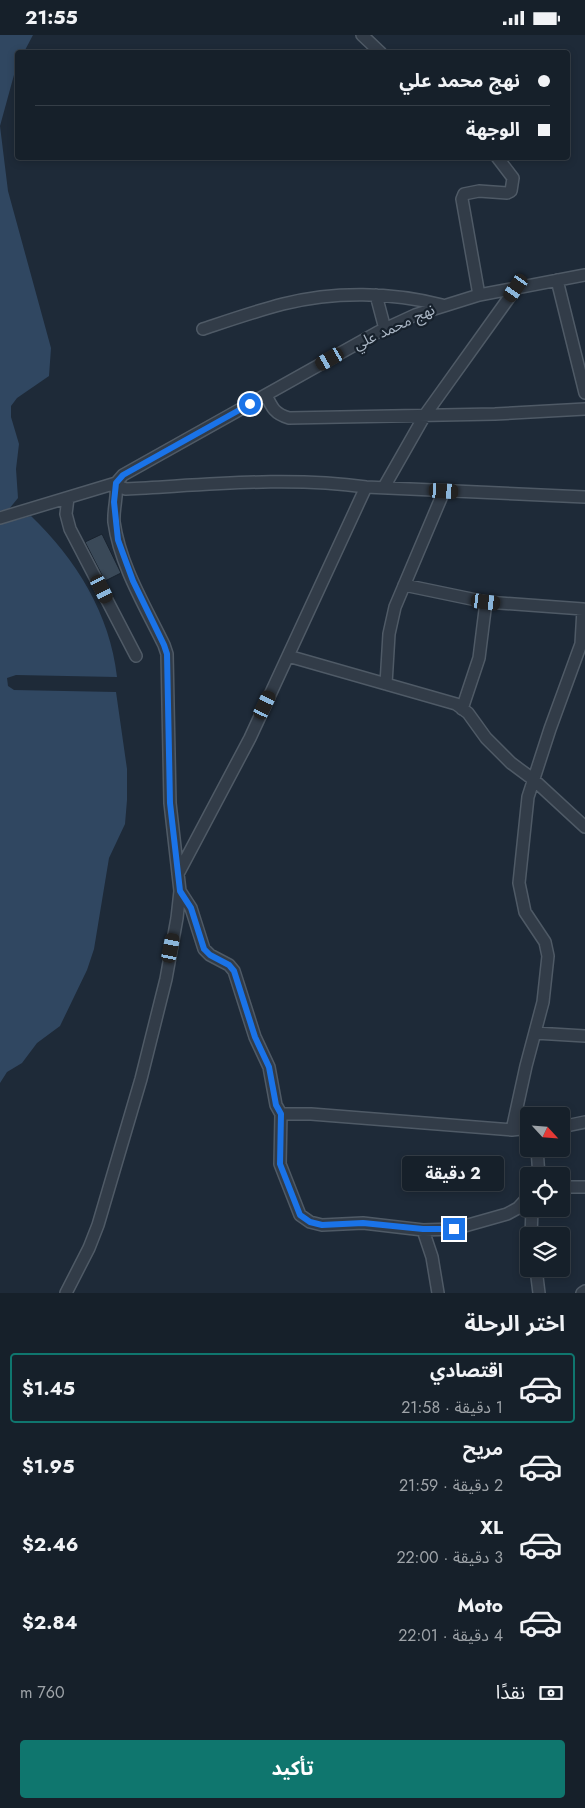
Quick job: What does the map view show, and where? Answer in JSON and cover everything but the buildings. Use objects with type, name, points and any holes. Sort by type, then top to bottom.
[{"type":"street","points":[[362,35],[378,50]]},
{"type":"street","points":[[479,295],[462,199],[464,194],[471,191],[507,193],[511,191],[514,178],[499,160]]},
{"type":"street","name":"نهج محمد علي","points":[[117,485],[123,475],[385,329],[442,305],[479,295],[585,275]]},
{"type":"street","points":[[557,280],[585,393]]},
{"type":"street","points":[[384,487],[425,415],[516,288]]},
{"type":"street","points":[[376,295],[385,329]]},
{"type":"street","points":[[203,329],[284,303],[317,297],[402,296],[442,305]]},
{"type":"street","points":[[266,395],[272,409],[279,415],[288,418],[495,414],[585,409]]},
{"type":"street","points":[[0,518],[117,485],[126,489],[284,482],[339,483],[366,487],[585,497]]},
{"type":"street","points":[[66,1293],[89,1248],[98,1225],[141,1079],[166,979],[180,891],[170,803],[166,649],[119,545],[114,520],[117,485]]},
{"type":"street","points":[[178,875],[250,738],[366,487]]},
{"type":"street","points":[[386,684],[389,634],[395,607],[444,491]]},
{"type":"street","points":[[68,498],[66,514],[70,529],[136,656]]},
{"type":"street","points":[[404,585],[486,602],[584,609],[581,644],[528,797],[519,883],[525,912],[545,942],[548,952],[543,1002],[512,1130]]},
{"type":"street","points":[[462,709],[478,658],[486,602]]},
{"type":"street","points":[[288,656],[445,699],[462,709],[511,763],[534,780],[585,827]]},
{"type":"street","points":[[180,891],[191,908],[204,949],[210,955],[229,965],[234,971],[255,1037],[269,1067],[276,1105],[281,1114],[280,1164],[300,1215],[310,1222],[322,1225],[363,1223],[423,1229],[454,1229],[483,1223],[507,1214],[520,1206]]},
{"type":"street","points":[[535,1033],[585,1036]]},
{"type":"street","points":[[281,1114],[310,1114],[512,1130],[520,1129]]},
{"type":"street","points":[[570,1125],[585,1122]]},
{"type":"street","points":[[570,1187],[585,1187]]},
{"type":"street","points":[[423,1229],[432,1257],[438,1293]]},
{"type":"street","points":[[537,1277],[539,1293]]},
{"type":"street","points":[[539,1277],[548,1293]]},
{"type":"water","points":[[0,35],[33,35],[25,50],[15,50],[15,71],[0,126]]},
{"type":"water","points":[[0,126],[8,191],[51,348],[49,376],[17,398],[11,406],[11,417],[19,444],[16,469],[18,498],[9,509],[0,511]]},
{"type":"water","points":[[31,516],[62,550],[88,589],[107,631],[117,677],[16,675],[7,678],[8,686],[14,690],[116,692],[127,769],[127,800],[125,824],[109,858],[94,949],[87,970],[60,1026],[37,1043],[22,1063],[7,1072],[0,1083],[0,524]]},
{"type":"route","points":[[250,404],[123,475],[116,483],[114,520],[121,550],[133,581],[166,649],[171,817],[180,891],[194,915],[195,925],[204,949],[210,955],[229,965],[234,971],[255,1037],[269,1067],[276,1105],[281,1114],[280,1164],[300,1215],[310,1222],[322,1225],[338,1222],[423,1229],[454,1229]]}]
